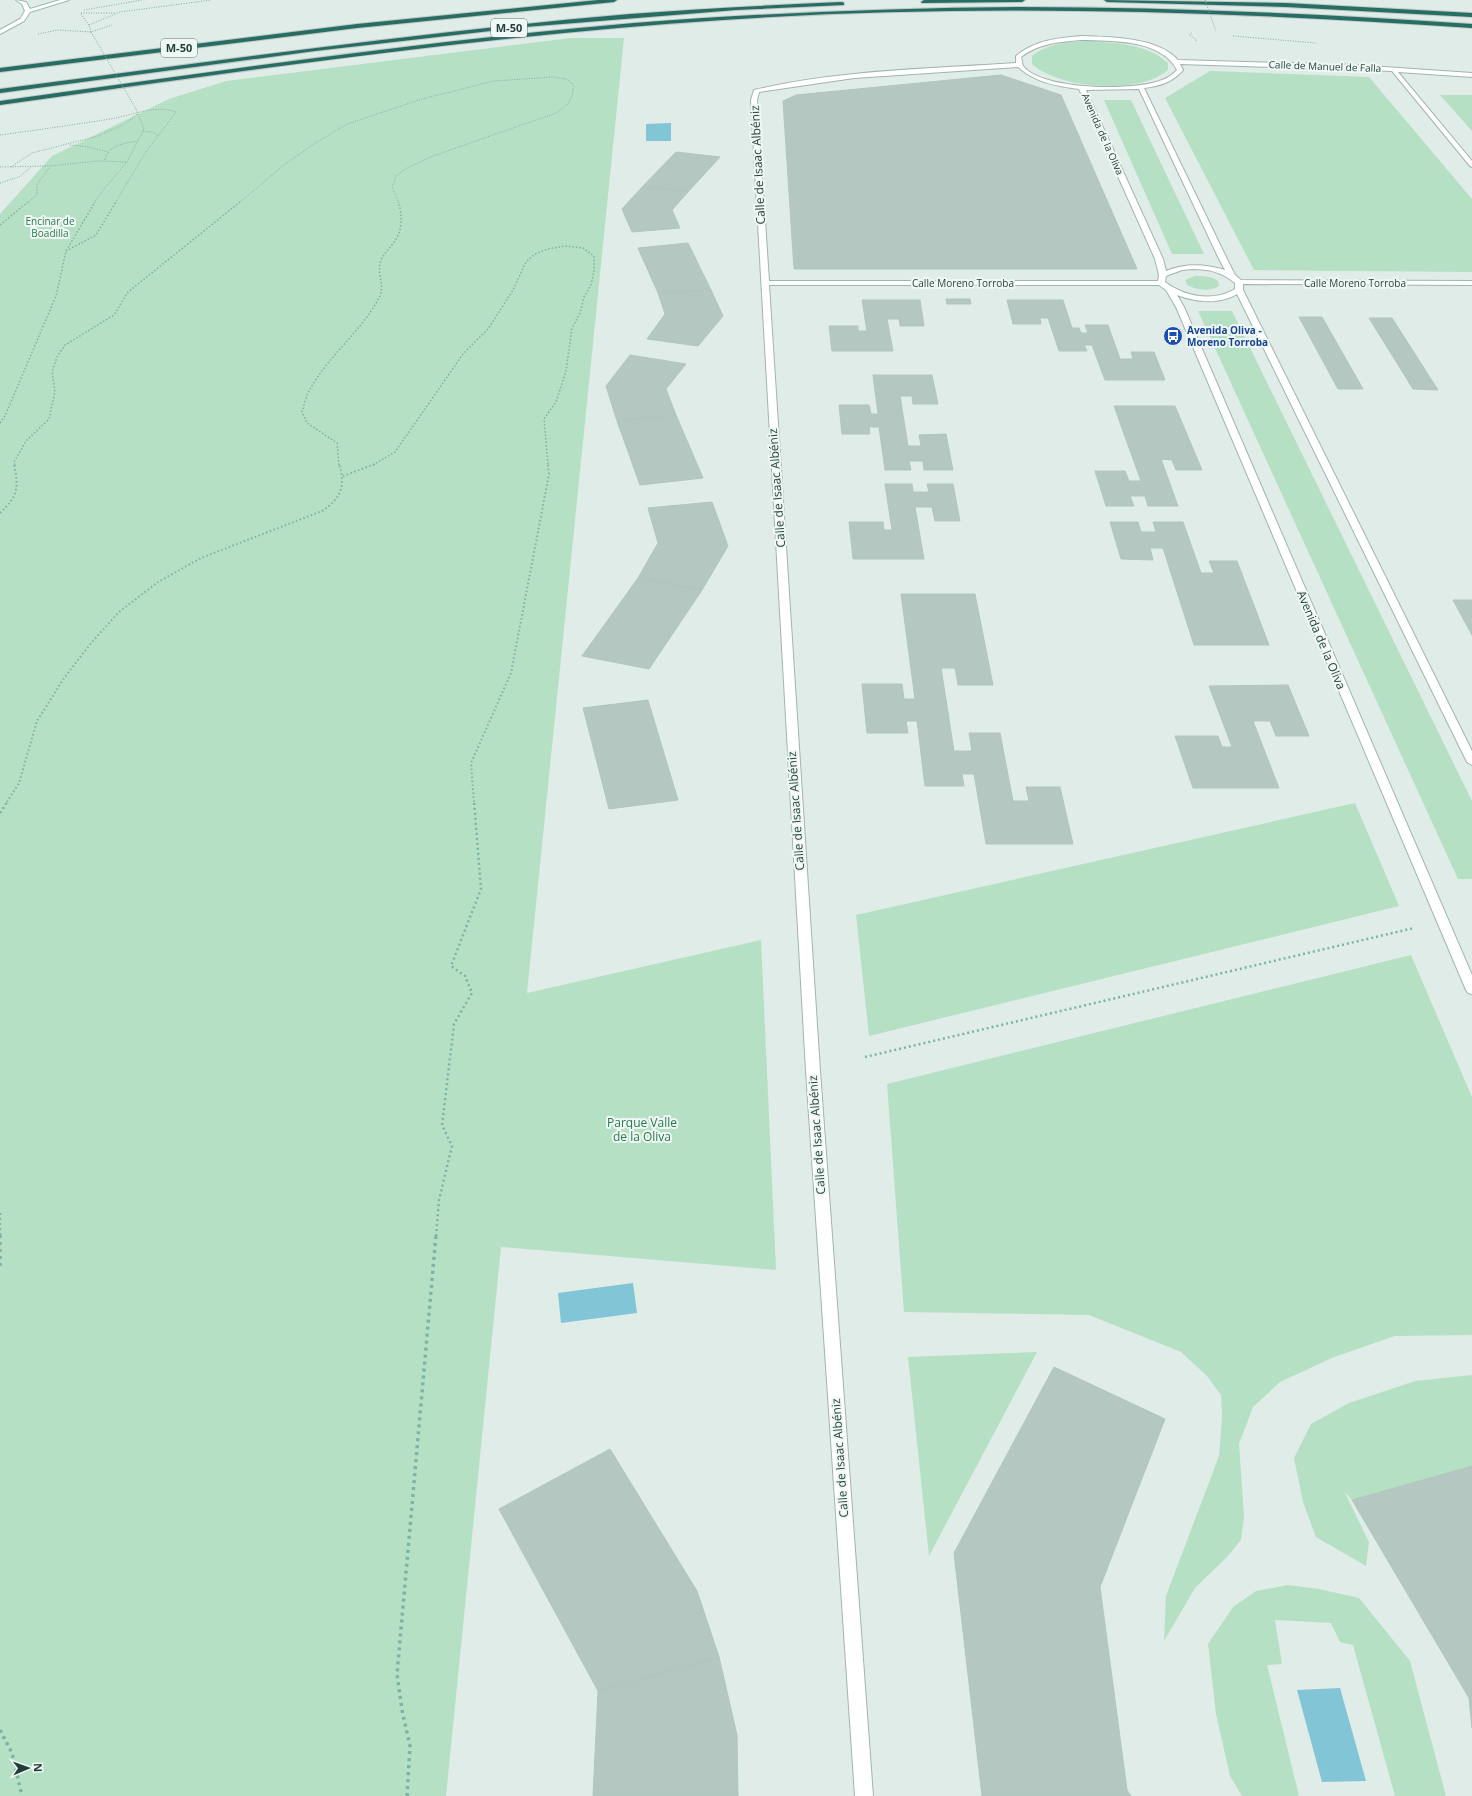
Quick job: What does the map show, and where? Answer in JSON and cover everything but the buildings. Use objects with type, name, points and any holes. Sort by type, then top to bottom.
[{"type":"highway","points":[[357,26],[448,12],[574,0]]},
{"type":"highway","name":"M-50","points":[[0,70],[357,26],[614,0]]},
{"type":"highway","points":[[920,2],[1022,0]]},
{"type":"highway","points":[[1107,0],[1286,5],[1472,15]]},
{"type":"highway","name":"M-50","points":[[0,91],[375,43],[501,29],[686,12],[848,4]]},
{"type":"highway","points":[[0,102],[392,51],[512,37],[632,25],[829,13],[923,10],[1105,9],[1281,15],[1472,26]]},
{"type":"highway","points":[[0,107],[90,90]]},
{"type":"street","points":[[19,0],[24,4],[28,11]]},
{"type":"street","points":[[0,32],[22,20],[28,11],[66,0]]},
{"type":"street","points":[[1019,65],[1018,57],[1025,50],[1039,44],[1082,38],[1119,40],[1152,47],[1169,54],[1178,62],[1180,70],[1174,77],[1160,83],[1141,88],[1082,88]]},
{"type":"street","name":"Calle de Manuel de Falla","points":[[1178,62],[1393,69],[1472,75]]},
{"type":"street","name":"Avenida de la Oliva","points":[[1019,65],[1027,72],[1041,79],[1082,88],[1159,259],[1162,279]]},
{"type":"street","name":"Calle de Isaac Albéniz","points":[[864,1796],[812,1071],[754,100],[756,91],[784,85],[877,75],[1019,65]]},
{"type":"street","points":[[1393,69],[1472,165]]},
{"type":"street","points":[[1141,88],[1223,259],[1239,286],[1472,762]]},
{"type":"street","name":"Calle Moreno Torroba","points":[[764,283],[1162,279],[1175,269],[1194,267],[1215,269],[1232,276]]},
{"type":"street","points":[[1162,279],[1170,290],[1187,296],[1209,299],[1228,296],[1239,286]]},
{"type":"street","name":"Calle Moreno Torroba","points":[[1239,286],[1472,283]]},
{"type":"street","name":"Avenida de la Oliva","points":[[1170,290],[1180,307],[1472,990]]},
{"type":"path","points":[[81,13],[80,11],[142,0]]},
{"type":"path","points":[[81,13],[120,12],[211,0]]},
{"type":"path","points":[[1205,0],[1216,31]]},
{"type":"path","points":[[89,25],[120,12]]},
{"type":"path","points":[[0,423],[5,416],[56,296],[66,251],[85,217],[103,190],[127,162],[144,129],[136,109],[81,13]]},
{"type":"path","points":[[35,34],[58,30],[91,32],[112,25]]},
{"type":"path","points":[[0,513],[10,504],[19,486],[14,462],[26,441],[49,420],[55,392],[52,372],[57,357],[65,344],[114,315],[128,292],[207,230],[284,165],[346,124],[422,99],[494,81],[553,77],[566,79],[573,84],[574,93],[570,103],[556,113],[433,156],[407,168],[396,176],[392,186],[400,207],[401,226],[396,240],[385,252],[380,265],[381,294],[370,313],[323,369],[309,390],[302,412],[307,423],[337,443],[338,462],[343,476],[341,491],[337,498],[333,504],[322,511],[201,558],[158,582],[119,612],[92,642],[64,678],[37,721],[19,783],[0,813]]},
{"type":"path","points":[[0,135],[112,119],[155,110],[171,110],[176,112],[146,152],[96,235],[66,251]]},
{"type":"path","points":[[11,167],[32,153],[98,136],[125,124],[138,113]]},
{"type":"path","points":[[143,131],[152,132],[159,136]]},
{"type":"path","points":[[105,160],[108,152],[119,145],[138,140]]},
{"type":"path","points":[[68,144],[108,152]]},
{"type":"path","points":[[0,167],[23,168],[105,160],[127,162]]},
{"type":"path","points":[[0,183],[19,176],[32,166]]},
{"type":"path","points":[[0,225],[37,195],[37,184],[50,166]]},
{"type":"path","points":[[343,476],[370,467],[394,452],[464,354],[488,329],[513,290],[526,262],[535,254],[548,249],[565,246],[583,248],[594,256],[594,272],[591,285],[584,297],[580,314],[572,328],[566,371],[556,402],[544,419],[548,474],[510,673],[471,763],[481,889],[451,966],[465,976],[472,993],[454,1024],[442,1125],[452,1146],[439,1200],[397,1674],[402,1710],[410,1746],[406,1796]]},
{"type":"path","points":[[865,1058],[1414,928]]},
{"type":"path","points":[[0,1213],[0,1266]]},
{"type":"path","points":[[0,1730],[12,1753],[22,1796]]},
{"type":"green space","points":[[570,38],[624,38],[527,993],[761,940],[776,1270],[501,1247],[446,1796],[0,1796],[0,214],[52,156],[169,99],[226,81]]},
{"type":"green space","points":[[1090,41],[1121,44],[1141,48],[1160,57],[1168,63],[1168,70],[1155,78],[1139,83],[1120,86],[1100,86],[1061,79],[1044,72],[1032,64],[1032,56],[1045,48],[1067,43]]},
{"type":"green space","points":[[1210,71],[1369,77],[1472,199],[1472,272],[1254,270],[1165,98]]},
{"type":"green space","points":[[1440,95],[1472,95],[1472,131]]},
{"type":"green space","points":[[1104,100],[1131,100],[1204,254],[1172,254]]},
{"type":"green space","points":[[1195,276],[1213,278],[1218,281],[1219,286],[1212,289],[1203,290],[1187,285],[1185,280]]},
{"type":"green space","points":[[1198,311],[1232,311],[1472,801],[1472,879],[1458,879]]},
{"type":"green space","points":[[1355,803],[1399,906],[869,1036],[856,915]]},
{"type":"green space","points":[[1411,955],[1472,1097],[1472,1335],[1395,1336],[1334,1357],[1280,1382],[1253,1407],[1239,1444],[1244,1517],[1241,1540],[1227,1557],[1195,1588],[1164,1641],[1166,1596],[1219,1456],[1222,1417],[1221,1395],[1207,1376],[1181,1352],[1089,1315],[904,1312],[887,1084]]},
{"type":"green space","points":[[1037,1352],[929,1556],[908,1357]]},
{"type":"green space","points":[[1472,1375],[1472,1466],[1352,1500],[1344,1491],[1369,1542],[1366,1566],[1316,1537],[1303,1502],[1294,1458],[1311,1424],[1349,1403],[1415,1381]]},
{"type":"green space","points":[[1288,1585],[1319,1589],[1359,1598],[1410,1661],[1446,1796],[1395,1796],[1353,1645],[1340,1642],[1331,1623],[1275,1620],[1282,1664],[1267,1665],[1299,1796],[1242,1796],[1230,1776],[1216,1714],[1208,1644],[1233,1607],[1256,1591]]},
{"type":"water","points":[[671,123],[671,141],[646,141],[646,124]]},
{"type":"water","points":[[633,1283],[637,1313],[561,1323],[558,1293]]},
{"type":"water","points":[[1340,1688],[1366,1781],[1322,1782],[1297,1690]]},
{"type":"place","name":"Avenida Oliva - Moreno Torroba","points":[[1173,336]]},
{"type":"park label","name":"Encinar de Boadilla","points":[[50,226]]},
{"type":"park label","name":"Parque Valle de la Oliva","points":[[642,1130]]}]
